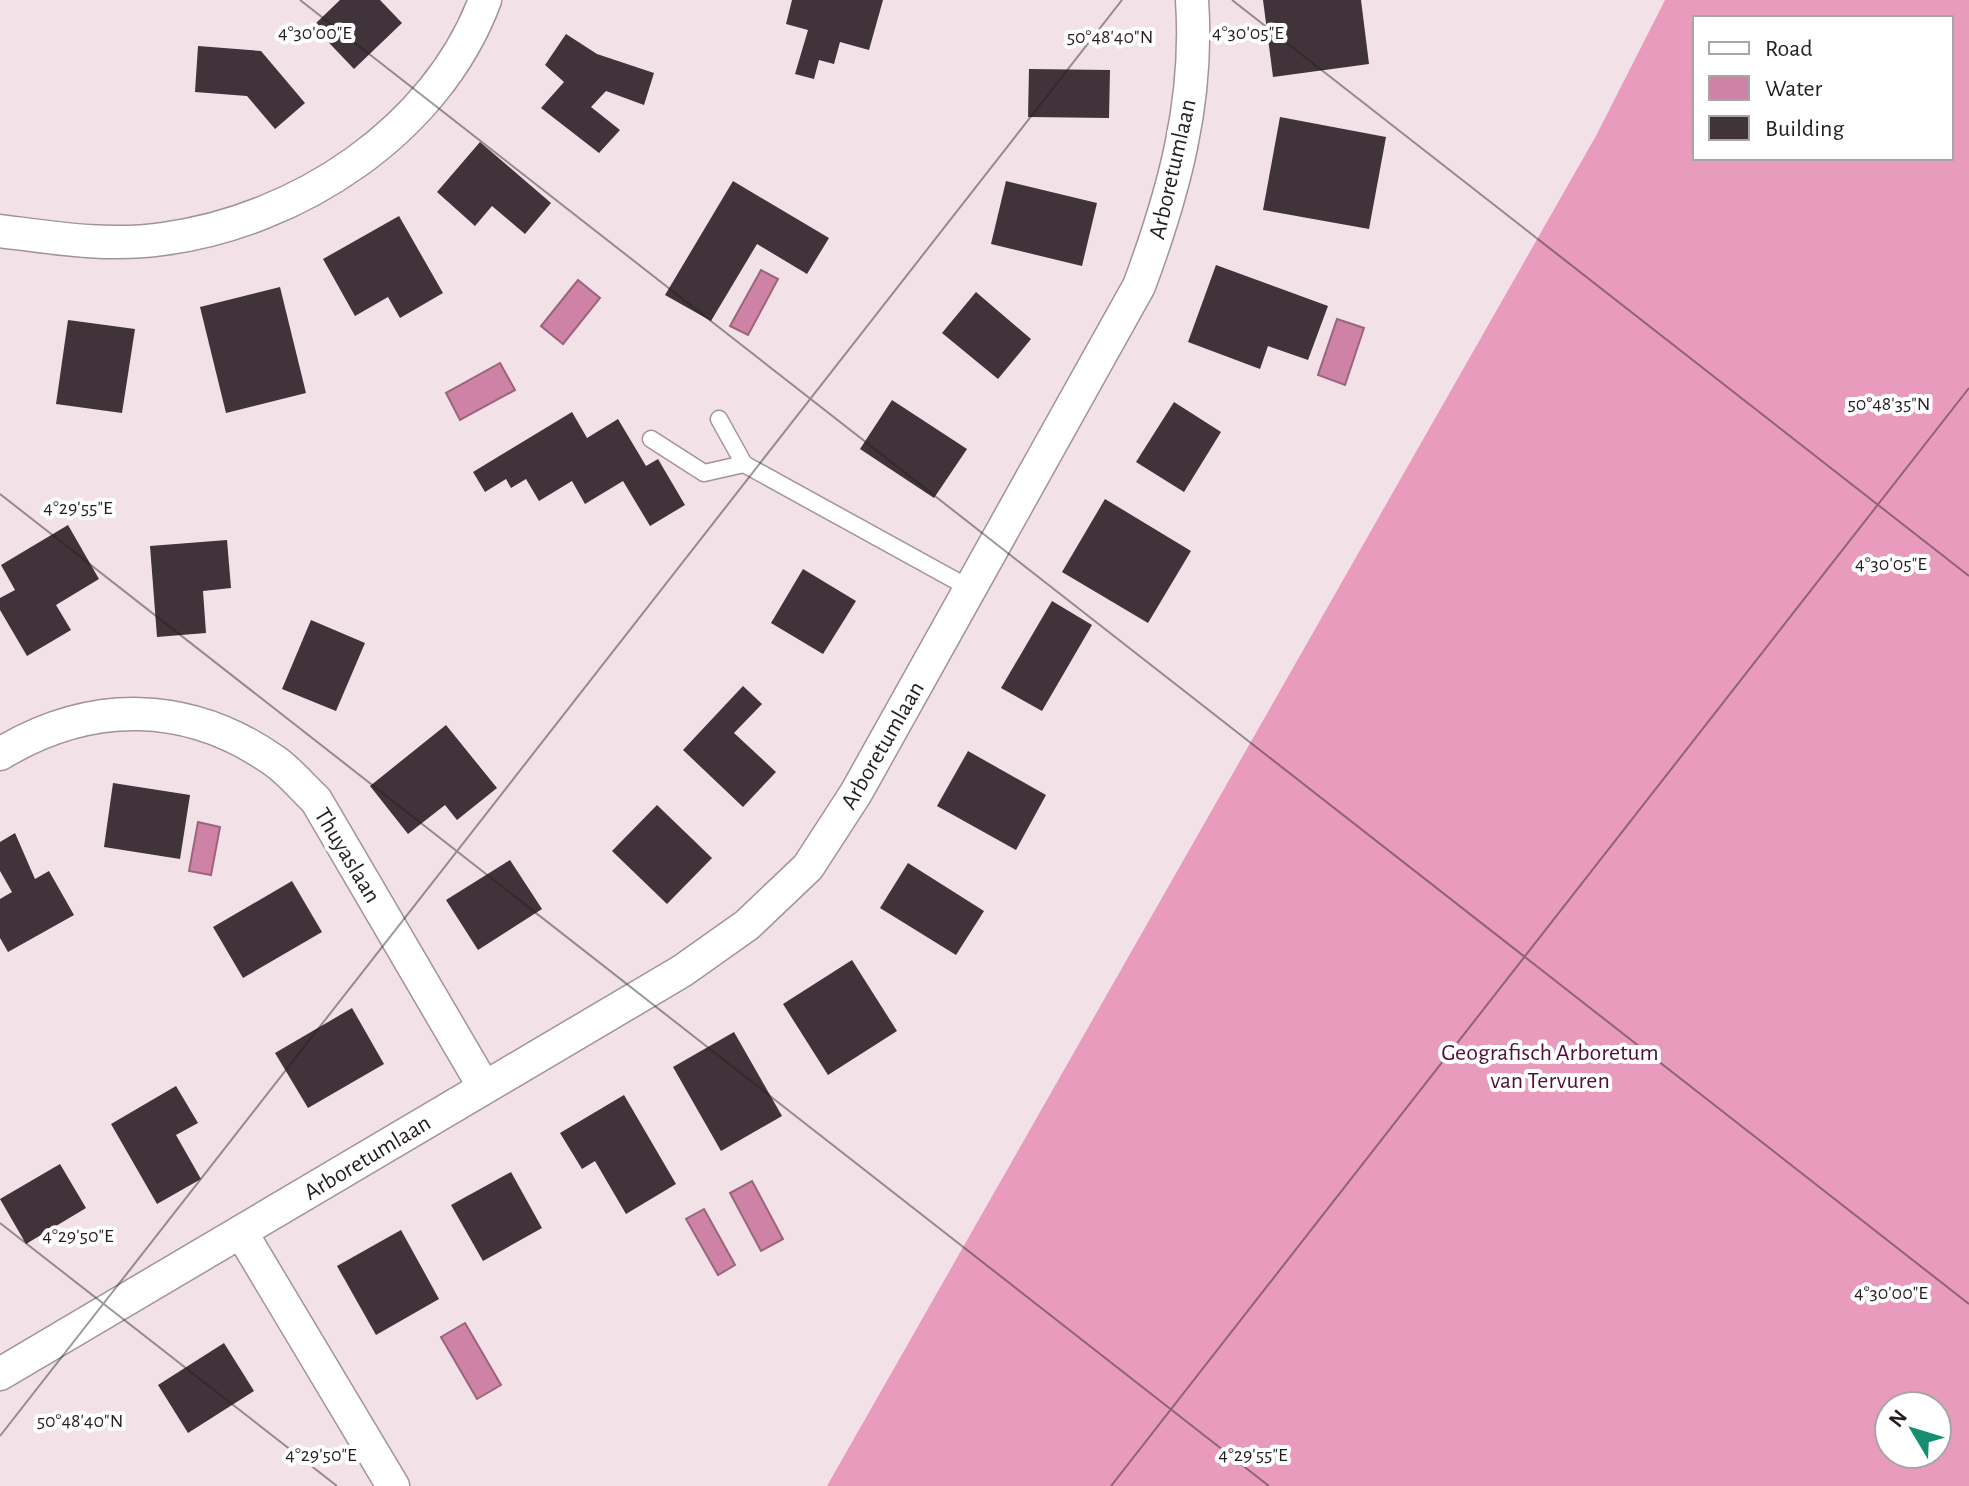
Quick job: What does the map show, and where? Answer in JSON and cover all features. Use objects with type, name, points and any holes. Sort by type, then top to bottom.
[{"type":"street","points":[[0,231],[92,243],[164,239],[234,224],[307,195],[375,148],[435,87],[475,26],[485,0]]},
{"type":"street","name":"Arboretumlaan","points":[[0,1374],[682,971],[747,925],[808,867],[856,793],[1139,286],[1168,209],[1186,134],[1194,71],[1192,0]]},
{"type":"street","name":"Thuyaslaan","points":[[0,754],[65,723],[124,712],[183,718],[233,737],[278,763],[316,800],[484,1087]]},
{"type":"street","points":[[241,1232],[393,1486]]},
{"type":"lane","points":[[719,419],[744,464],[971,589]]},
{"type":"lane","points":[[651,439],[704,473],[744,464]]},
{"type":"green space","name":"Geografisch Arboretum van Tervuren","points":[[1665,0],[1969,0],[1969,1486],[827,1486],[1597,134]]},
{"type":"water","points":[[761,270],[778,279],[748,335],[730,326]]},
{"type":"water","points":[[578,280],[600,298],[563,344],[541,326]]},
{"type":"water","points":[[1337,319],[1364,328],[1345,385],[1318,375]]},
{"type":"water","points":[[500,363],[515,390],[460,420],[446,393]]},
{"type":"water","points":[[198,822],[220,827],[211,875],[189,871]]},
{"type":"water","points":[[752,1181],[783,1239],[761,1251],[730,1193]]},
{"type":"water","points":[[704,1209],[735,1265],[718,1275],[686,1219]]},
{"type":"water","points":[[465,1323],[501,1385],[477,1399],[441,1337]]},
{"type":"building","points":[[340,0],[380,0],[402,23],[354,69],[313,26]]},
{"type":"building","points":[[792,0],[883,0],[869,50],[840,42],[834,64],[819,60],[814,79],[795,74],[808,30],[786,24]]},
{"type":"building","points":[[1263,0],[1361,0],[1369,64],[1273,77]]},
{"type":"building","points":[[566,34],[597,54],[654,73],[644,105],[606,91],[591,107],[620,130],[599,153],[541,108],[564,82],[545,65]]},
{"type":"building","points":[[198,46],[261,51],[305,103],[275,129],[247,96],[195,92]]},
{"type":"building","points":[[1029,69],[1110,70],[1109,118],[1028,117]]},
{"type":"building","points":[[1280,117],[1386,137],[1369,229],[1263,210]]},
{"type":"building","points":[[480,142],[551,203],[525,234],[492,206],[475,226],[437,192]]},
{"type":"building","points":[[733,181],[829,238],[807,274],[757,244],[711,321],[665,295]]},
{"type":"building","points":[[1006,181],[1097,203],[1082,266],[991,244]]},
{"type":"building","points":[[399,216],[443,293],[400,318],[388,297],[355,316],[323,259]]},
{"type":"building","points":[[1216,265],[1328,306],[1308,360],[1268,346],[1260,369],[1188,342]]},
{"type":"building","points":[[280,287],[306,393],[226,413],[200,307]]},
{"type":"building","points":[[976,292],[1031,339],[998,379],[942,333]]},
{"type":"building","points":[[68,320],[135,329],[122,413],[56,404]]},
{"type":"building","points":[[892,400],[967,449],[934,498],[860,449]]},
{"type":"building","points":[[1174,402],[1221,432],[1184,492],[1136,462]]},
{"type":"building","points":[[572,412],[587,438],[618,419],[646,466],[658,459],[685,505],[650,526],[623,481],[585,504],[572,481],[539,501],[526,479],[511,488],[506,479],[485,492],[473,472]]},
{"type":"building","points":[[1105,499],[1191,551],[1148,623],[1062,572]]},
{"type":"building","points":[[68,525],[99,579],[56,605],[71,630],[27,656],[0,610],[0,598],[15,590],[1,565]]},
{"type":"building","points":[[227,540],[231,588],[203,591],[206,633],[157,637],[150,546]]},
{"type":"building","points":[[803,569],[856,601],[823,654],[771,623]]},
{"type":"building","points":[[1052,601],[1092,625],[1042,711],[1001,688]]},
{"type":"building","points":[[311,620],[365,643],[336,711],[282,689]]},
{"type":"building","points":[[743,686],[762,704],[734,733],[776,772],[743,807],[683,750]]},
{"type":"building","points":[[446,725],[497,788],[457,820],[445,805],[408,834],[370,786]]},
{"type":"building","points":[[968,751],[1046,795],[1016,850],[937,806]]},
{"type":"building","points":[[113,783],[190,795],[180,859],[104,847]]},
{"type":"building","points":[[657,805],[712,858],[667,904],[612,851]]},
{"type":"building","points":[[15,833],[35,879],[49,871],[74,915],[8,952],[0,938],[0,899],[12,892],[0,871],[0,842]]},
{"type":"building","points":[[510,860],[542,909],[478,950],[446,900]]},
{"type":"building","points":[[908,863],[984,911],[956,955],[880,908]]},
{"type":"building","points":[[292,881],[322,932],[243,978],[213,927]]},
{"type":"building","points":[[852,960],[897,1031],[828,1075],[783,1004]]},
{"type":"building","points":[[352,1008],[384,1064],[308,1108],[275,1053]]},
{"type":"building","points":[[734,1032],[782,1116],[721,1151],[673,1067]]},
{"type":"building","points":[[176,1086],[198,1123],[176,1135],[201,1179],[157,1204],[111,1124]]},
{"type":"building","points":[[624,1095],[676,1184],[626,1214],[595,1161],[582,1169],[560,1133]]},
{"type":"building","points":[[60,1164],[86,1208],[26,1244],[0,1199]]},
{"type":"building","points":[[511,1172],[542,1228],[483,1261],[451,1205]]},
{"type":"building","points":[[401,1230],[439,1299],[376,1335],[337,1266]]},
{"type":"building","points":[[224,1343],[254,1391],[188,1433],[158,1385]]}]
